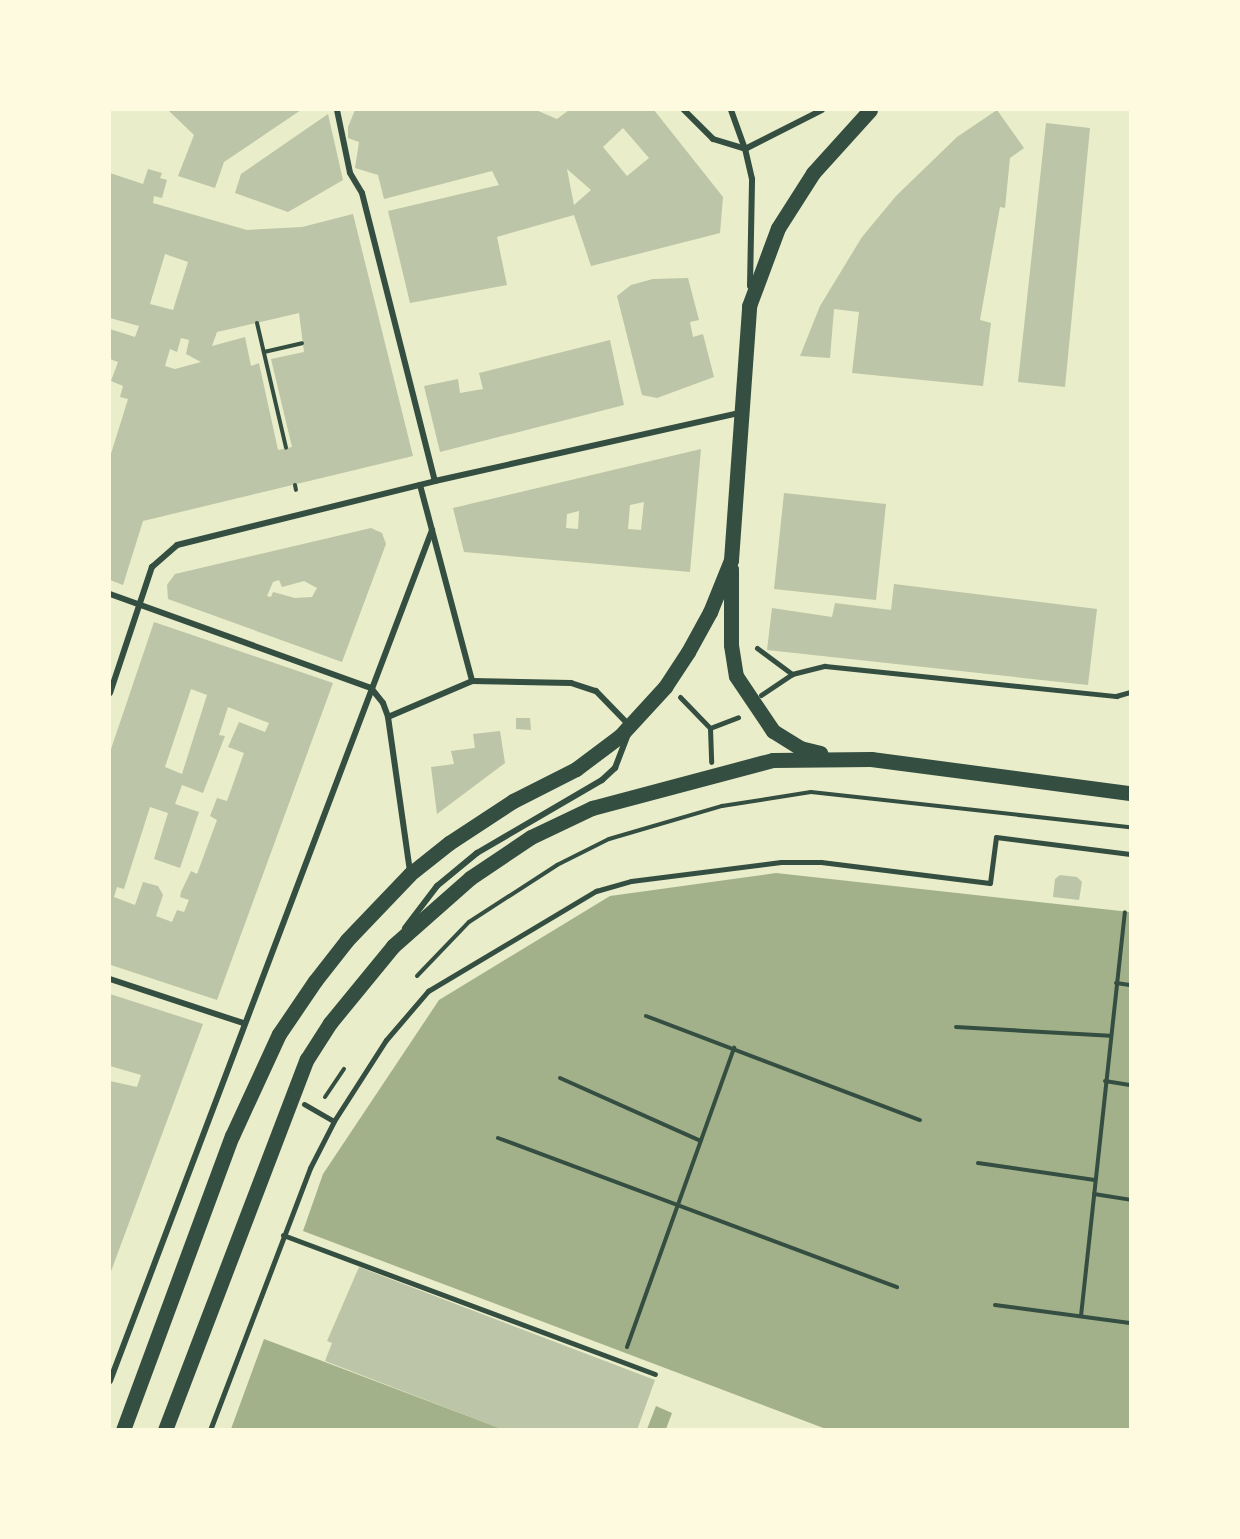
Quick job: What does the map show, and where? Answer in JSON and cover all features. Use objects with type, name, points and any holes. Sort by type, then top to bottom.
[{"type":"main road","points":[[870,110],[813,173],[778,228],[749,306],[731,561],[731,645],[736,676],[773,731],[800,748],[832,756],[1131,793]]},
{"type":"main road","points":[[123,1430],[232,1136],[279,1034],[347,940],[410,874],[513,801],[576,769],[629,726],[665,687],[688,652],[710,612],[731,561]]},
{"type":"main road","points":[[165,1430],[307,1059],[330,1023],[393,946],[470,878],[531,837],[592,808],[773,760],[832,756]]},
{"type":"street","points":[[337,110],[350,173],[362,193],[435,481]]},
{"type":"street","points":[[684,110],[713,139],[745,149],[822,110]]},
{"type":"street","points":[[731,110],[745,149],[752,179],[753,220],[749,306]]},
{"type":"street","points":[[110,693],[152,567],[168,551],[188,540],[435,481],[741,413]]},
{"type":"street","points":[[420,485],[472,681]]},
{"type":"street","points":[[110,1382],[243,1023],[432,530]]},
{"type":"street","points":[[110,594],[371,688],[383,703],[388,717],[410,874]]},
{"type":"street","points":[[757,648],[792,674]]},
{"type":"street","points":[[761,695],[792,674],[825,666],[1116,696],[1131,692]]},
{"type":"street","points":[[388,717],[472,681],[571,683],[596,692],[629,726],[626,747],[615,768],[602,780],[477,853],[420,903],[393,946]]},
{"type":"street","points":[[680,697],[710,728],[711,762]]},
{"type":"street","points":[[710,728],[738,717]]},
{"type":"street","points":[[210,1430],[310,1168],[334,1122],[386,1040],[428,991],[596,891],[631,881],[781,862],[821,862],[990,883],[996,837],[1131,854]]},
{"type":"street","points":[[110,979],[243,1023]]},
{"type":"street","points":[[304,1104],[334,1122]]},
{"type":"street","points":[[283,1235],[655,1374]]},
{"type":"path","points":[[257,323],[286,448]]},
{"type":"path","points":[[264,352],[302,343]]},
{"type":"path","points":[[435,956],[469,922],[557,865],[609,839],[722,806],[811,792],[1131,827]]},
{"type":"path","points":[[1081,1316],[1125,912]]},
{"type":"path","points":[[1116,982],[1131,985]]},
{"type":"path","points":[[646,1016],[920,1120]]},
{"type":"path","points":[[956,1027],[1110,1036]]},
{"type":"path","points":[[625,1353],[734,1048]]},
{"type":"path","points":[[560,1078],[701,1141]]},
{"type":"path","points":[[1106,1081],[1131,1085]]},
{"type":"path","points":[[498,1138],[897,1287]]},
{"type":"path","points":[[978,1163],[1095,1180]]},
{"type":"path","points":[[1094,1194],[1131,1200]]},
{"type":"path","points":[[995,1305],[1131,1323]]},
{"type":"shaded area","points":[[776,873],[1130,912],[1130,1429],[826,1429],[303,1231],[323,1174],[439,1000],[610,896]]},
{"type":"shaded area","points":[[264,1339],[502,1429],[231,1429]]},
{"type":"shaded area","points":[[656,1406],[672,1413],[666,1429],[647,1429]]},
{"type":"building","points":[[168,110],[301,110],[224,162],[215,188],[178,176],[194,135]]},
{"type":"building","points":[[355,110],[536,110],[557,119],[569,110],[654,110],[723,197],[720,233],[591,266],[574,215],[497,237],[507,285],[410,303],[388,211],[499,185],[492,171],[384,199],[378,175],[355,168],[359,142],[348,138],[348,127]],"holes":[[[623,128],[649,158],[627,176],[603,147]],[[567,169],[591,190],[574,205]]]},
{"type":"building","points":[[997,110],[1024,148],[1010,158],[1005,208],[1000,207],[980,320],[991,323],[983,386],[852,373],[859,312],[834,309],[830,358],[800,356],[820,306],[862,237],[896,196],[957,137]]},
{"type":"building","points":[[328,114],[343,180],[288,212],[235,193],[241,174]]},
{"type":"building","points":[[1046,123],[1090,128],[1065,387],[1018,382]]},
{"type":"building","points":[[148,169],[162,173],[160,178],[167,180],[162,198],[154,196],[153,203],[247,230],[302,227],[353,214],[413,456],[143,521],[123,585],[110,580],[110,457],[128,399],[120,397],[123,386],[111,381],[118,362],[110,359],[110,329],[135,337],[139,326],[110,318],[110,173],[143,184]],"holes":[[[165,254],[188,262],[173,310],[150,304]],[[299,313],[304,352],[271,359],[292,447],[278,450],[259,363],[251,366],[245,337],[212,346],[217,332]],[[181,338],[189,340],[186,354],[201,362],[175,369],[165,366],[170,349],[177,352]]]},
{"type":"building","points":[[688,278],[699,320],[690,322],[693,337],[703,334],[714,377],[657,398],[642,395],[617,296],[631,285],[653,279]]},
{"type":"building","points":[[610,340],[624,405],[440,452],[424,386],[458,379],[460,393],[483,389],[479,373]]},
{"type":"building","points":[[701,449],[690,572],[464,552],[453,508]],"holes":[[[644,502],[641,530],[628,529],[630,505]],[[579,511],[578,529],[566,528],[567,514]]]},
{"type":"building","points":[[784,493],[886,504],[876,600],[774,589]]},
{"type":"building","points":[[371,528],[382,533],[386,544],[342,662],[168,599],[167,585],[175,574]],"holes":[[[279,580],[282,587],[304,581],[317,588],[312,597],[295,598],[273,592],[271,597],[267,596],[273,582]]]},
{"type":"building","points":[[894,584],[1097,609],[1088,685],[767,650],[772,608],[832,617],[835,603],[891,610]]},
{"type":"building","points":[[154,622],[333,683],[217,1000],[111,965],[110,752]],"holes":[[[191,689],[207,695],[182,774],[165,767]],[[228,707],[269,723],[265,732],[239,722],[228,747],[244,753],[227,801],[217,798],[210,816],[217,820],[197,874],[191,871],[181,892],[180,897],[189,900],[184,912],[177,910],[172,922],[156,916],[163,895],[158,886],[143,882],[135,905],[114,897],[117,887],[124,889],[150,807],[168,813],[154,859],[180,868],[199,812],[175,804],[182,785],[203,793],[225,736],[219,735]]]},
{"type":"building","points":[[516,718],[530,718],[531,730],[516,729]]},
{"type":"building","points":[[500,731],[505,763],[437,814],[431,767],[454,764],[451,751],[475,748],[473,734]]},
{"type":"building","points":[[1060,875],[1077,877],[1082,882],[1079,900],[1053,897],[1055,879]]},
{"type":"building","points":[[110,994],[203,1024],[110,1274],[110,1081],[137,1087],[141,1075],[110,1066]]},
{"type":"building","points":[[359,1267],[655,1380],[637,1430],[504,1430],[325,1361],[332,1343],[327,1341]]}]
